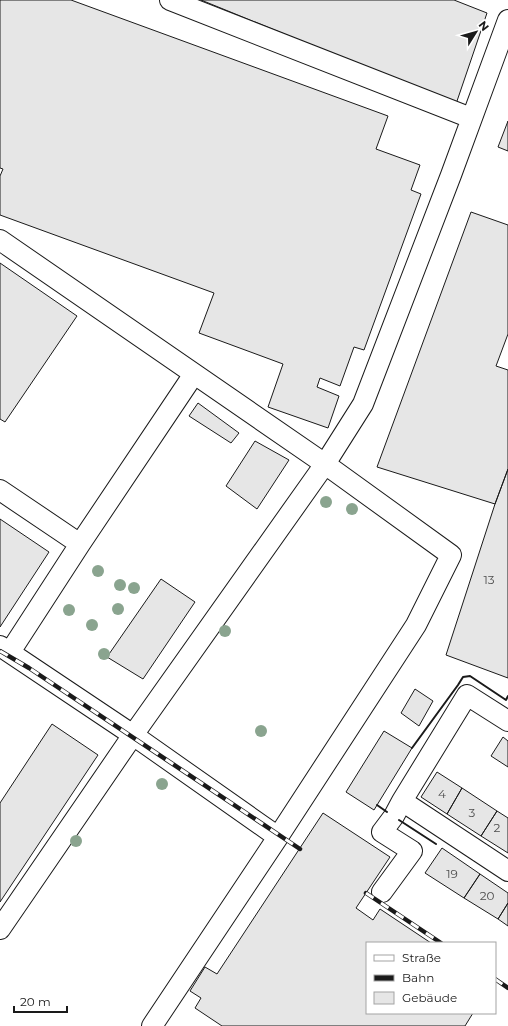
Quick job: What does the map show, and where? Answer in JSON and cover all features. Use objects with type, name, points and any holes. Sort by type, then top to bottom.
[{"type":"street","points":[[170,0],[471,118]]},
{"type":"street","points":[[0,929],[133,735],[325,464],[363,404],[451,175],[508,20]]},
{"type":"street","points":[[0,240],[325,464],[451,555],[416,625],[278,837],[152,1026]]},
{"type":"street","points":[[194,374],[80,544],[5,649],[133,735],[278,837]]},
{"type":"street","points":[[0,490],[80,544]]},
{"type":"street","points":[[382,892],[412,851],[382,832],[394,816],[402,800],[467,695],[508,721]]},
{"type":"street","points":[[402,800],[508,871]]},
{"type":"building","points":[[0,0],[71,0],[388,116],[376,149],[420,165],[411,190],[421,194],[364,350],[354,347],[340,386],[320,378],[317,387],[339,396],[328,428],[268,407],[283,364],[199,333],[214,293],[0,215],[0,176],[3,169],[0,168]]},
{"type":"building","points":[[201,0],[454,0],[487,13],[456,104]]},
{"type":"building","points":[[508,121],[508,151],[498,147]]},
{"type":"building","points":[[471,212],[508,225],[508,334],[496,366],[508,370],[508,469],[495,504],[377,467]]},
{"type":"building","points":[[0,263],[77,316],[5,422],[0,419]]},
{"type":"building","points":[[198,403],[239,433],[231,443],[189,416]]},
{"type":"building","points":[[255,441],[289,460],[257,509],[226,486]]},
{"type":"building","points":[[508,469],[508,678],[446,655],[495,504]]},
{"type":"building","points":[[0,519],[49,552],[0,627]]},
{"type":"building","points":[[161,579],[195,602],[143,679],[107,657]]},
{"type":"building","points":[[415,689],[433,701],[419,726],[401,713]]},
{"type":"building","points":[[52,724],[98,755],[0,902],[0,803]]},
{"type":"building","points":[[384,731],[412,748],[374,810],[346,792]]},
{"type":"building","points":[[503,737],[508,741],[508,767],[491,756]]},
{"type":"building","points":[[437,772],[462,788],[447,814],[421,797]]},
{"type":"building","points":[[462,788],[497,811],[481,836],[447,814]]},
{"type":"building","points":[[497,811],[508,818],[508,853],[481,836]]},
{"type":"building","points":[[323,813],[390,857],[356,908],[373,920],[380,909],[430,942],[366,942],[366,1014],[472,1014],[465,1026],[222,1026],[195,1008],[201,998],[190,991],[205,967],[217,974]]},
{"type":"building","points":[[442,848],[480,874],[464,898],[425,873]]},
{"type":"building","points":[[480,874],[508,893],[508,903],[498,919],[464,898]]},
{"type":"building","points":[[508,903],[508,926],[498,919]]},
{"type":"railway","points":[[0,651],[29,668],[300,849]]},
{"type":"railway","points":[[366,893],[440,942]]},
{"type":"railway","points":[[496,980],[508,988]]},
{"type":"wall","points":[[412,748],[463,677],[470,676],[506,700],[508,696]]},
{"type":"wall","points":[[377,805],[387,812]]},
{"type":"wall","points":[[399,820],[436,844]]}]
